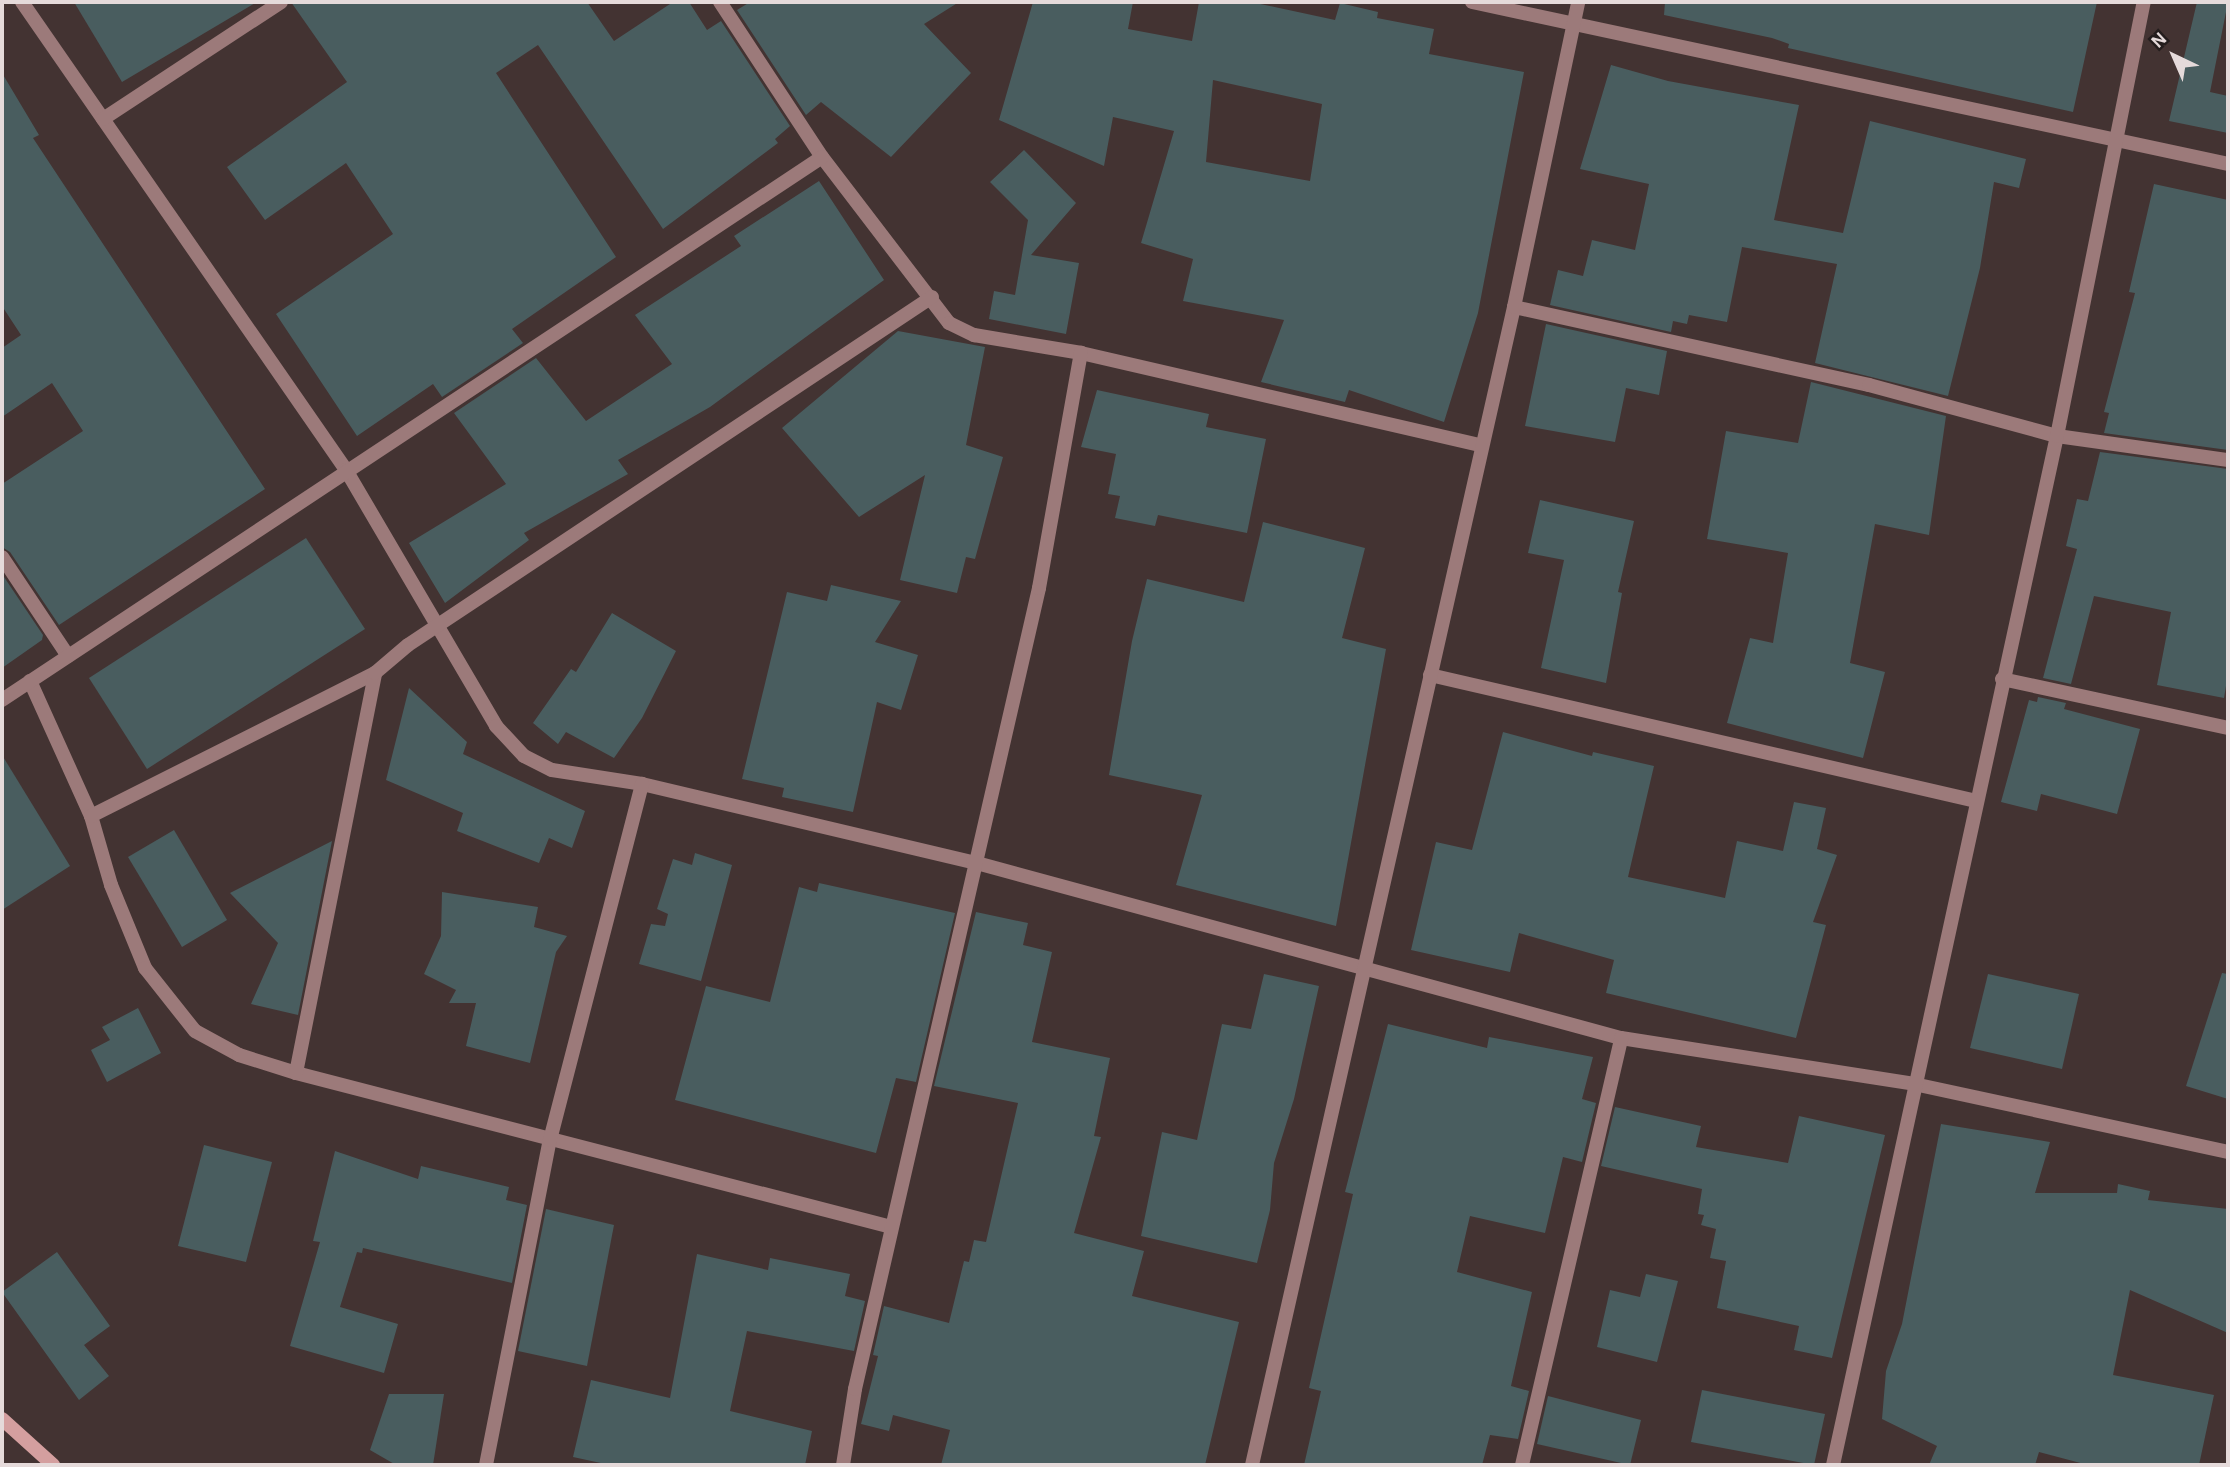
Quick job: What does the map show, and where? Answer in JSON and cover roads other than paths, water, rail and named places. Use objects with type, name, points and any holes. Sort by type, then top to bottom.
[{"type":"street","points":[[22,2],[346,470],[496,726],[524,756],[552,770],[642,784],[973,862],[1621,1038],[1914,1084],[2228,1152]]},
{"type":"street","points":[[103,119],[281,2]]},
{"type":"street","points":[[720,2],[822,157],[950,323],[974,335],[1081,353],[1480,445]]},
{"type":"street","points":[[1472,2],[2228,164]]},
{"type":"street","points":[[1252,1465],[1366,967],[1480,445],[1514,307],[1578,2]]},
{"type":"street","points":[[1833,1465],[2057,436],[2144,2]]},
{"type":"street","points":[[2,700],[822,157]]},
{"type":"street","points":[[91,816],[375,673],[408,645],[439,629],[932,298]]},
{"type":"street","points":[[1514,307],[1869,385],[2057,436],[2228,460]]},
{"type":"street","points":[[843,1465],[855,1389],[891,1227],[1038,588],[1081,353]]},
{"type":"street","points":[[2,557],[68,656]]},
{"type":"street","points":[[296,1073],[375,673]]},
{"type":"street","points":[[1430,675],[1976,801]]},
{"type":"street","points":[[2002,679],[2228,728]]},
{"type":"street","points":[[30,681],[91,816],[110,884],[145,968],[195,1031],[239,1055],[296,1073],[891,1227]]},
{"type":"street","points":[[486,1465],[551,1140],[642,784]]},
{"type":"street","points":[[1521,1465],[1621,1038]]},
{"type":"street","points":[[2,1419],[53,1465]]}]
